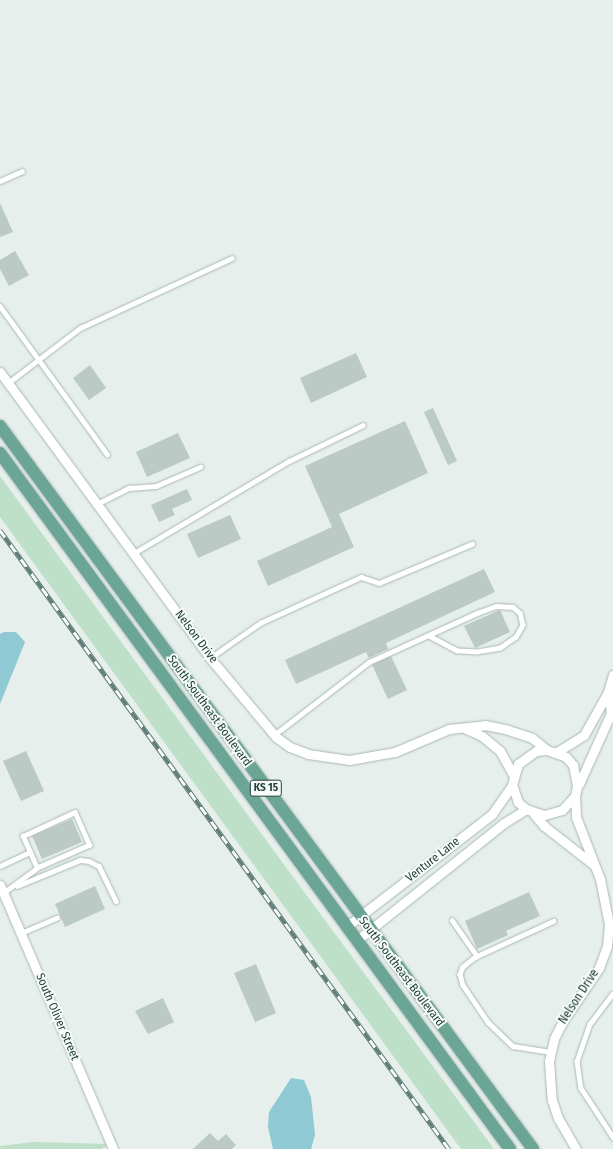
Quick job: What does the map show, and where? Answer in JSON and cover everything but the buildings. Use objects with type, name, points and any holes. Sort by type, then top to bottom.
[{"type":"main road","name":"South Southeast Boulevard","points":[[0,426],[360,917],[533,1149]]},
{"type":"main road","name":"South Southeast Boulevard","points":[[0,453],[356,941],[510,1149]]},
{"type":"street","name":"Nelson Drive","points":[[0,372],[210,658],[274,735],[290,747],[308,754],[349,760],[395,752],[449,729],[466,729],[485,725],[505,729],[532,738],[547,750]]},
{"type":"street","points":[[557,752],[584,735],[608,692],[613,675]]},
{"type":"street","points":[[534,814],[544,815],[558,812],[569,804],[575,796],[585,766],[598,745],[612,714],[608,692]]},
{"type":"street","name":"Nelson Drive","points":[[466,729],[482,736],[500,751],[513,774]]},
{"type":"street","points":[[575,796],[577,786],[575,770],[566,757],[557,752],[547,750],[526,756],[513,774],[512,785],[518,802],[534,814],[544,826],[594,866]]},
{"type":"street","name":"Venture Lane","points":[[346,927],[492,814],[512,785]]},
{"type":"street","name":"Nelson Drive","points":[[575,796],[576,817],[608,908],[607,946],[593,979],[569,1010],[557,1031],[551,1052],[552,1100],[558,1118],[576,1149]]},
{"type":"street","name":"Venture Lane","points":[[356,941],[504,823],[526,809]]},
{"type":"street","name":"South Oliver Street","points":[[2,889],[113,1149]]},
{"type":"lane","points":[[0,181],[22,172]]},
{"type":"lane","points":[[8,383],[80,328],[232,258]]},
{"type":"lane","points":[[0,306],[107,454]]},
{"type":"lane","points":[[134,553],[289,461],[363,425]]},
{"type":"lane","points":[[97,504],[129,488],[156,486],[200,467]]},
{"type":"lane","points":[[210,658],[260,623],[361,577],[379,583],[472,544]]},
{"type":"lane","points":[[274,735],[369,662],[496,606],[514,607],[520,613],[523,625],[516,637],[500,648],[478,652],[457,651],[428,636]]},
{"type":"lane","points":[[17,886],[37,868],[90,845],[75,812],[23,836],[37,868]]},
{"type":"lane","points":[[0,866],[30,852]]},
{"type":"lane","points":[[2,889],[17,886],[80,860],[89,861],[99,866],[116,901]]},
{"type":"lane","points":[[21,933],[57,918]]},
{"type":"lane","points":[[452,920],[477,956]]},
{"type":"lane","points":[[551,1052],[513,1046],[488,1022],[463,985],[460,974],[463,967],[477,956],[553,921]]},
{"type":"lane","points":[[613,994],[590,1024],[577,1061],[581,1088],[613,1137]]},
{"type":"green space","points":[[0,476],[494,1149],[461,1149],[0,517]]},
{"type":"green space","points":[[33,1142],[111,1144],[101,1149],[0,1149],[0,1146]]},
{"type":"water","points":[[4,632],[16,632],[25,642],[0,704],[0,634]]},
{"type":"water","points":[[291,1078],[304,1080],[311,1097],[315,1135],[311,1149],[273,1149],[268,1127],[269,1112]]},
{"type":"railway","points":[[0,530],[449,1149]]}]
